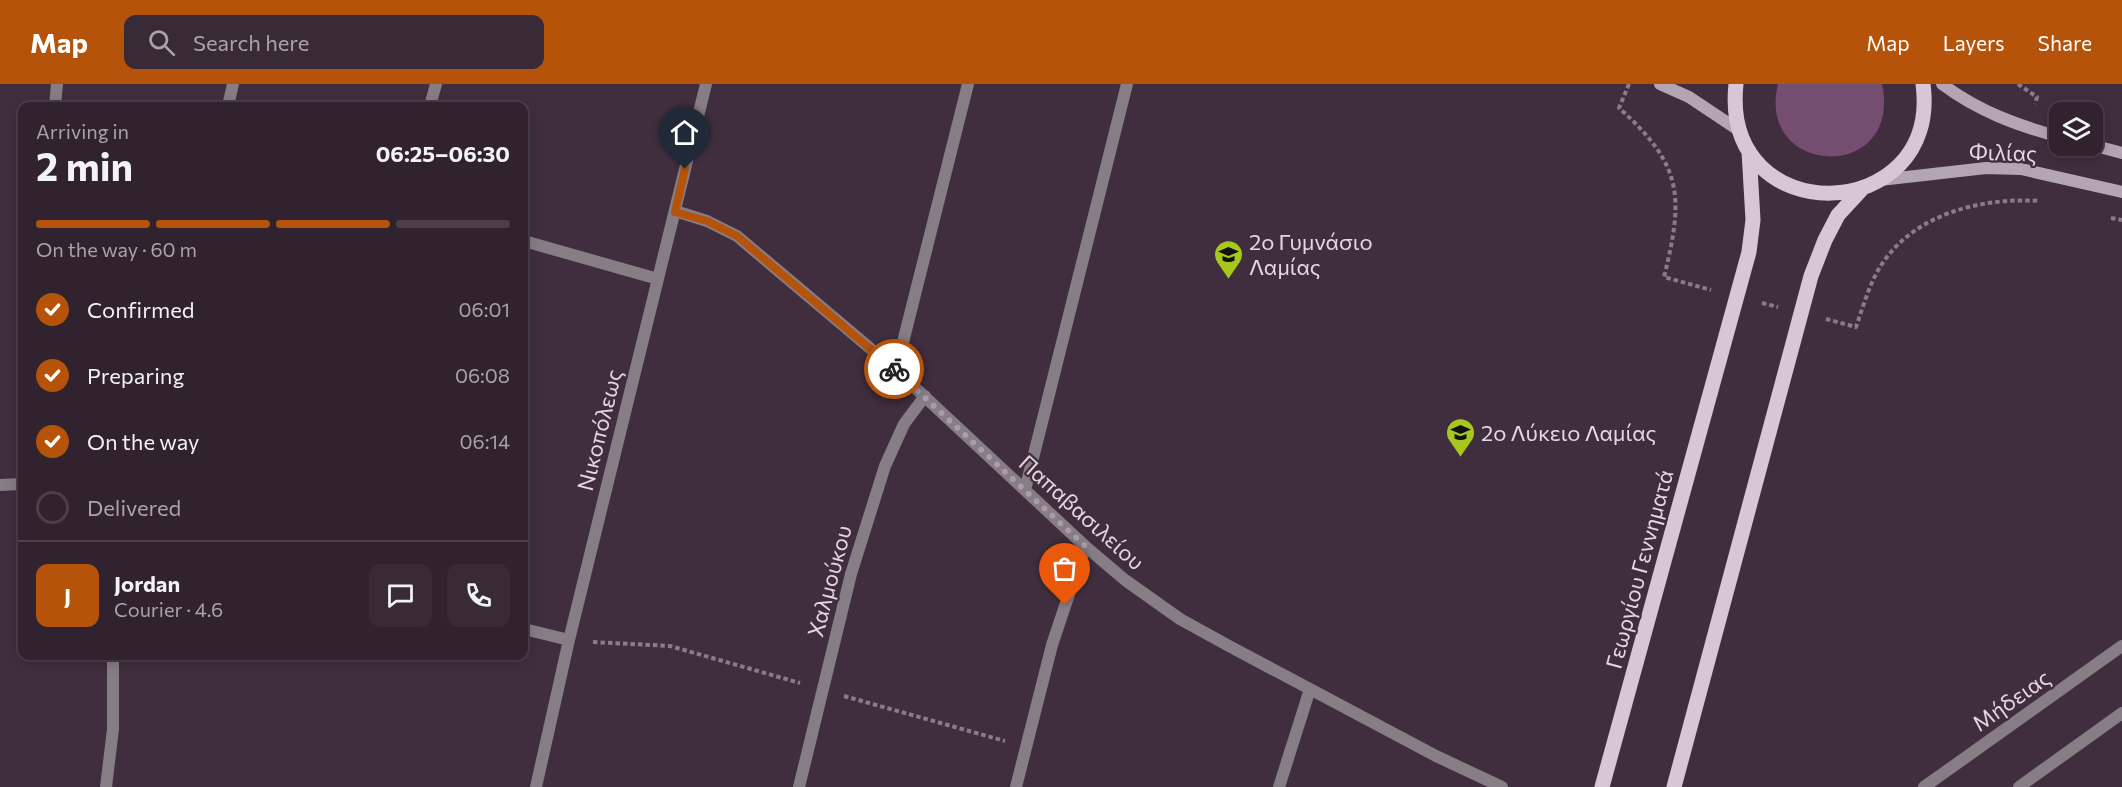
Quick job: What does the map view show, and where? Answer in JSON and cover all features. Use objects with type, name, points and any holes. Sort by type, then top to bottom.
[{"type":"main road","name":"Γεωργίου Γεννηματά","points":[[1736,84],[1734,101],[1740,131],[1749,151],[1775,178],[1791,187],[1827,195],[1863,188],[1880,180],[1905,158],[1913,144],[1924,113],[1923,84]]},
{"type":"main road","name":"Γεωργίου Γεννηματά","points":[[1602,787],[1749,252],[1753,220],[1749,151]]},
{"type":"main road","name":"Γεωργίου Γεννηματά","points":[[1674,787],[1811,276],[1838,215],[1863,188]]},
{"type":"street","points":[[55,102],[57,84]]},
{"type":"street","points":[[229,102],[233,84]]},
{"type":"street","points":[[431,102],[436,84]]},
{"type":"street","name":"Νικοπόλεως","points":[[536,787],[569,640],[706,84]]},
{"type":"street","points":[[896,370],[968,84]]},
{"type":"street","points":[[1025,490],[1127,84]]},
{"type":"street","points":[[1660,84],[1689,97],[1740,131]]},
{"type":"street","name":"Φιλίας","points":[[1942,84],[1969,103],[2001,119],[2049,134]]},
{"type":"street","points":[[2103,148],[2122,153]]},
{"type":"street","name":"Φιλίας","points":[[1880,180],[1986,168],[2010,169],[2055,176],[2122,192]]},
{"type":"street","name":"Παπαβασιλείου","points":[[675,212],[713,224],[737,236],[896,370],[1085,546],[1125,580],[1180,619],[1436,756],[1502,787]]},
{"type":"street","points":[[528,241],[658,279]]},
{"type":"street","name":"Χαλμούκου","points":[[798,787],[850,574],[895,441],[904,423],[925,396]]},
{"type":"street","points":[[0,485],[18,484]]},
{"type":"street","points":[[1016,787],[1052,645],[1085,546]]},
{"type":"street","points":[[528,630],[569,640]]},
{"type":"street","name":"Μήδειας","points":[[1924,787],[2122,646]]},
{"type":"street","points":[[106,787],[113,729],[113,660]]},
{"type":"street","points":[[1279,787],[1310,689]]},
{"type":"street","points":[[2019,787],[2122,713]]},
{"type":"path","points":[[1629,84],[1619,108],[1657,147],[1669,169],[1674,190],[1676,215],[1674,236],[1664,277],[1856,327],[1880,267],[1900,241],[1924,223],[1956,210],[2020,200]]},
{"type":"shaded area","points":[[1778,84],[1882,84],[1883,116],[1871,139],[1852,152],[1829,156],[1806,151],[1787,138],[1777,115]]},
{"type":"way so far","points":[[894,369],[1085,546],[1065,605]]},
{"type":"place","name":"2ο Γυμνάσιο Λαμίας","points":[[1228,280]]},
{"type":"place","name":"2ο Λύκειο Λαμίας","points":[[1460,458]]},
{"type":"route","points":[[685,169],[675,212],[707,221],[737,236],[894,369]]}]
